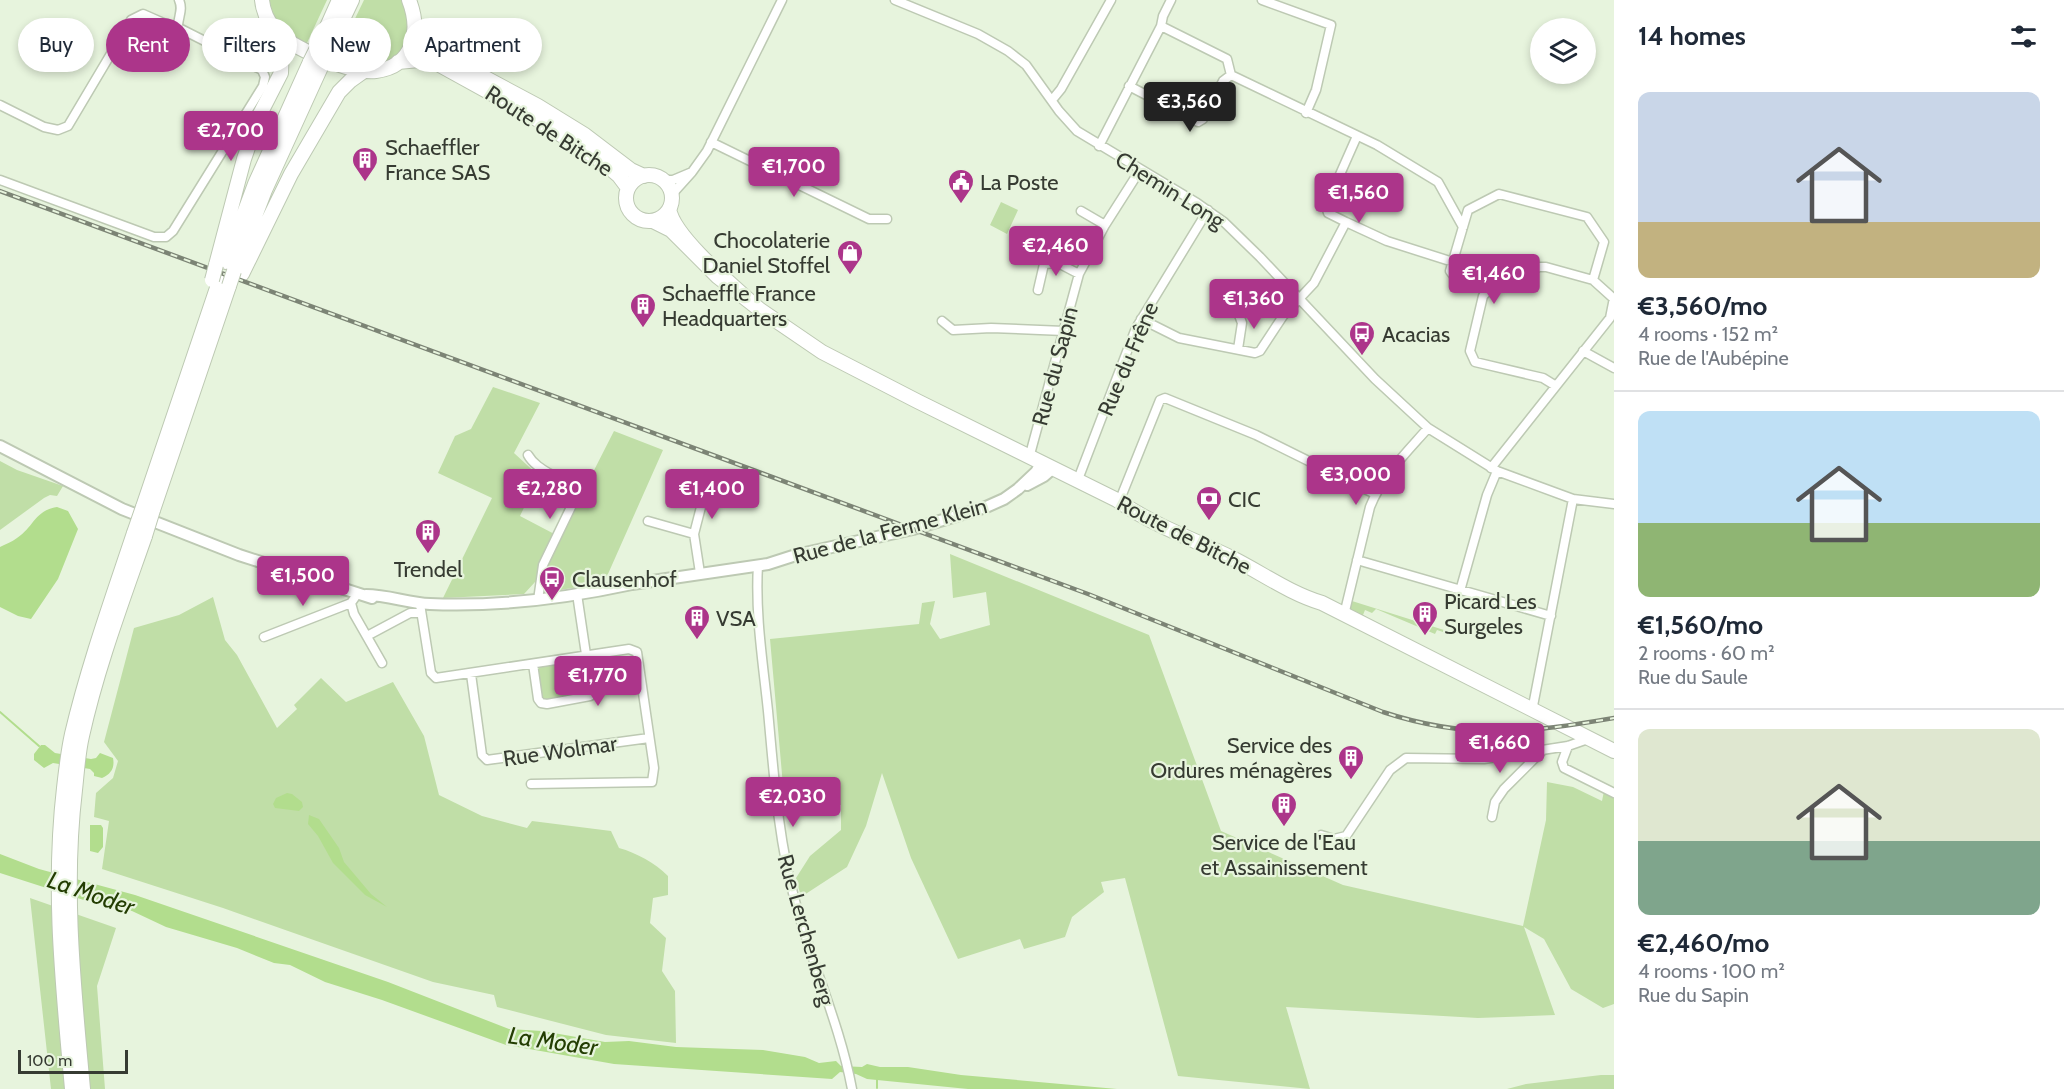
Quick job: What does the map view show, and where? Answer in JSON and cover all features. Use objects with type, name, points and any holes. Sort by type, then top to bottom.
[{"type":"main road","points":[[262,0],[267,18]]},
{"type":"main road","points":[[334,18],[339,0]]},
{"type":"main road","points":[[341,18],[352,0]]},
{"type":"main road","points":[[409,0],[415,18]]},
{"type":"main road","points":[[398,62],[403,56]]},
{"type":"main road","name":"Route de Bitche","points":[[391,66],[411,60],[427,61],[448,70],[532,116],[600,160],[619,176],[628,188]]},
{"type":"main road","points":[[229,269],[247,149],[281,72]]},
{"type":"main road","points":[[72,1089],[63,912],[64,855],[82,737],[148,508],[229,269],[313,72]]},
{"type":"main road","points":[[229,269],[291,174],[339,92],[363,72]]},
{"type":"main road","name":"Route de Bitche","points":[[476,72],[547,111],[585,135],[631,170],[644,176]]},
{"type":"main road","points":[[644,176],[654,176],[662,180],[670,191],[670,204],[662,217],[653,221],[640,220],[630,212],[626,202],[628,188],[635,180],[644,176]]},
{"type":"main road","name":"Route de Bitche","points":[[670,204],[677,227],[695,248],[759,309]]},
{"type":"main road","name":"Route de Bitche","points":[[653,221],[670,230],[718,277],[759,309],[822,352],[1119,502],[1185,538],[1209,547],[1304,598],[1322,603],[1614,751]]},
{"type":"main road","points":[[63,912],[83,1089]]},
{"type":"street","points":[[179,0],[182,10],[180,18]]},
{"type":"street","points":[[670,204],[677,189],[692,172],[711,142],[782,0]]},
{"type":"street","name":"Chemin Long","points":[[895,0],[978,34],[1008,51],[1026,65],[1059,111],[1077,131],[1208,210],[1238,236],[1376,379],[1428,428],[1494,470],[1573,499],[1614,504]]},
{"type":"street","points":[[1052,100],[1061,89],[1111,0]]},
{"type":"street","points":[[1099,146],[1161,26],[1171,0]]},
{"type":"street","points":[[1262,0],[1331,25],[1316,90],[1306,113]]},
{"type":"street","points":[[134,18],[143,14],[152,18]]},
{"type":"street","points":[[1161,26],[1227,59],[1231,75],[1306,113],[1377,145],[1438,182],[1463,227]]},
{"type":"street","points":[[0,180],[154,237],[163,238],[169,235],[263,86],[265,77],[262,70],[190,34]]},
{"type":"street","points":[[0,105],[44,127],[58,130],[68,126],[106,62]]},
{"type":"street","points":[[1129,86],[1198,122],[1203,119],[1223,81],[1231,75]]},
{"type":"street","points":[[1357,136],[1326,206],[1328,213],[1387,241],[1453,262]]},
{"type":"street","points":[[711,142],[869,219],[886,219]]},
{"type":"street","name":"Rue du Sapin","points":[[1041,463],[1064,331],[1079,274],[1140,170]]},
{"type":"street","points":[[662,180],[673,180],[692,172]]},
{"type":"street","points":[[1489,290],[1483,283],[1450,271],[1468,210],[1499,194],[1587,217],[1604,242],[1593,280]]},
{"type":"street","name":"Rue du Frêne","points":[[1077,482],[1141,319],[1208,210]]},
{"type":"street","points":[[1081,211],[1106,225]]},
{"type":"street","points":[[1141,319],[1179,338],[1255,353],[1260,351],[1283,316],[1314,283],[1346,222]]},
{"type":"street","name":"Rue du Sapin","points":[[1038,290],[1044,264],[1059,263],[1079,274]]},
{"type":"street","points":[[1460,591],[1494,470],[1610,318],[1614,298],[1593,280],[1539,267],[1489,290],[1483,296],[1470,351],[1474,362],[1543,378],[1556,386]]},
{"type":"street","points":[[1238,349],[1242,323],[1239,315]]},
{"type":"street","points":[[942,321],[953,330],[991,328],[1064,331]]},
{"type":"street","points":[[1583,351],[1614,368]]},
{"type":"street","points":[[1119,502],[1160,400],[1165,398],[1256,435],[1375,494]]},
{"type":"street","points":[[1344,615],[1375,494],[1386,476],[1428,428]]},
{"type":"street","name":"Rue de la Ferme Klein","points":[[0,446],[122,509],[239,555],[362,595],[395,598],[421,608],[538,600],[783,560],[796,555],[913,529],[986,507],[1040,479],[1041,463]]},
{"type":"street","points":[[528,455],[540,470],[568,486],[573,497],[571,507],[543,564],[538,600]]},
{"type":"street","points":[[685,493],[699,499],[702,503],[693,534],[700,573]]},
{"type":"street","points":[[1532,711],[1573,499]]},
{"type":"street","points":[[648,521],[693,534]]},
{"type":"street","points":[[1357,560],[1551,616]]},
{"type":"street","name":"Rue Lerchenberg","points":[[754,566],[783,848],[795,903],[852,1089]]},
{"type":"street","points":[[533,664],[538,699],[541,703],[584,699],[591,694],[577,594]]},
{"type":"street","points":[[264,637],[351,603],[362,595]]},
{"type":"street","points":[[351,603],[354,614],[382,663]]},
{"type":"street","points":[[367,636],[421,608],[432,675],[440,678],[632,649],[637,652],[654,768],[652,782],[531,784]]},
{"type":"street","name":"Rue Wolmar","points":[[471,674],[482,755],[487,760],[649,738]]},
{"type":"street","points":[[1321,835],[1334,838],[1346,836],[1390,770],[1406,758],[1484,759],[1568,747],[1588,739]]},
{"type":"street","points":[[1568,747],[1562,762],[1564,768],[1614,793]]},
{"type":"street","points":[[1492,818],[1495,802],[1504,789],[1543,750]]},
{"type":"shaded area","points":[[266,0],[327,0],[319,18],[309,18],[309,39],[306,45],[297,40],[297,18],[272,18]]},
{"type":"shaded area","points":[[364,0],[403,0],[410,18],[403,18],[403,47],[391,60],[391,18],[355,18]]},
{"type":"shaded area","points":[[1001,202],[1018,210],[1007,234],[990,225]]},
{"type":"shaded area","points":[[493,387],[540,403],[514,453],[539,476],[520,516],[560,537],[614,431],[663,450],[604,583],[553,591],[546,582],[535,582],[524,594],[443,598],[492,498],[438,473],[455,436],[471,429]]},
{"type":"shaded area","points":[[0,461],[17,470],[63,486],[57,496],[50,495],[44,498],[0,530]]},
{"type":"shaded area","points":[[950,554],[1149,635],[1221,831],[1343,885],[1523,926],[1546,820],[1547,782],[1573,787],[1602,801],[1604,791],[1614,796],[1614,1004],[1603,1008],[1571,989],[1544,939],[1524,927],[1555,1015],[1478,1018],[1286,1007],[1310,1089],[1178,1076],[1125,878],[1101,882],[1104,892],[1072,917],[1065,937],[1024,949],[1020,939],[958,959],[911,858],[882,773],[866,826],[847,867],[801,897],[796,878],[810,856],[841,830],[841,805],[785,808],[770,639],[919,624],[922,603],[935,601],[930,624],[940,639],[990,625],[986,592],[953,598]]},
{"type":"shaded area","points":[[213,597],[225,640],[237,655],[277,728],[297,709],[294,705],[321,678],[346,702],[393,682],[424,736],[439,795],[482,816],[527,828],[532,821],[611,831],[619,848],[645,859],[668,876],[668,895],[653,898],[650,923],[666,938],[662,971],[675,991],[676,1043],[606,1035],[497,1007],[494,995],[433,982],[223,908],[102,869],[109,821],[94,817],[96,793],[113,778],[118,761],[104,742],[134,628],[179,615]]},
{"type":"shaded area","points":[[1352,601],[1444,630],[1443,632],[1437,630],[1435,634],[1376,609],[1372,613],[1365,610],[1363,615],[1373,621],[1350,610]]},
{"type":"shaded area","points":[[579,661],[583,663],[587,691],[584,695],[546,701],[541,698],[537,671],[540,666]]},
{"type":"shaded area","points":[[30,898],[116,928],[97,986],[105,1089],[51,1089]]},
{"type":"shaded area","points":[[1614,1075],[1614,1089],[1507,1089],[1526,1084]]},
{"type":"water","points":[[57,507],[68,511],[78,529],[58,579],[31,619],[18,616],[0,607],[0,547],[23,534],[43,512]]},
{"type":"water","points":[[41,745],[45,745],[55,753],[91,759],[96,758],[100,753],[113,758],[113,768],[108,775],[102,778],[94,776],[90,769],[53,763],[44,768],[34,760],[34,754]]},
{"type":"water","points":[[287,793],[302,802],[303,807],[299,811],[275,808],[273,804],[276,798]]},
{"type":"water","points":[[309,815],[319,819],[339,848],[344,862],[371,894],[387,907],[365,895],[333,863],[318,836],[308,824]]},
{"type":"water","points":[[90,825],[101,825],[103,828],[103,847],[98,853],[90,851]]},
{"type":"water","name":"La Moder","points":[[0,854],[39,869],[135,895],[388,982],[509,1029],[542,1031],[605,1042],[629,1041],[676,1047],[763,1050],[805,1057],[819,1063],[836,1061],[841,1066],[862,1067],[867,1064],[880,1067],[908,1067],[961,1075],[1117,1089],[968,1089],[867,1079],[856,1074],[840,1072],[832,1079],[614,1064],[506,1045],[325,982],[290,965],[274,963],[237,948],[166,927],[132,911],[93,903],[0,873]]},
{"type":"waterway","points":[[0,712],[39,746]]},
{"type":"waterway","points":[[877,1078],[877,1088]]},
{"type":"railway","points":[[0,191],[1088,594],[1383,712],[1443,727],[1498,731],[1554,727],[1614,718]]},
{"type":"place","name":"Schaeffler France SAS","points":[[365,183]]},
{"type":"place","name":"La Poste","points":[[961,205]]},
{"type":"place","name":"Chocolaterie Daniel Stoffel","points":[[850,276]]},
{"type":"place","name":"Schaeffle France Headquarters","points":[[643,329]]},
{"type":"place","name":"Acacias","points":[[1362,357]]},
{"type":"place","name":"CIC","points":[[1209,522]]},
{"type":"place","name":"Trendel","points":[[428,555]]},
{"type":"place","name":"Clausenhof","points":[[552,602]]},
{"type":"place","name":"Picard Les Surgeles","points":[[1425,637]]},
{"type":"place","name":"VSA","points":[[697,641]]},
{"type":"place","name":"Service des Ordures ménagères","points":[[1351,781]]},
{"type":"place","name":"Service de l'Eau et Assainissement","points":[[1284,828]]}]
